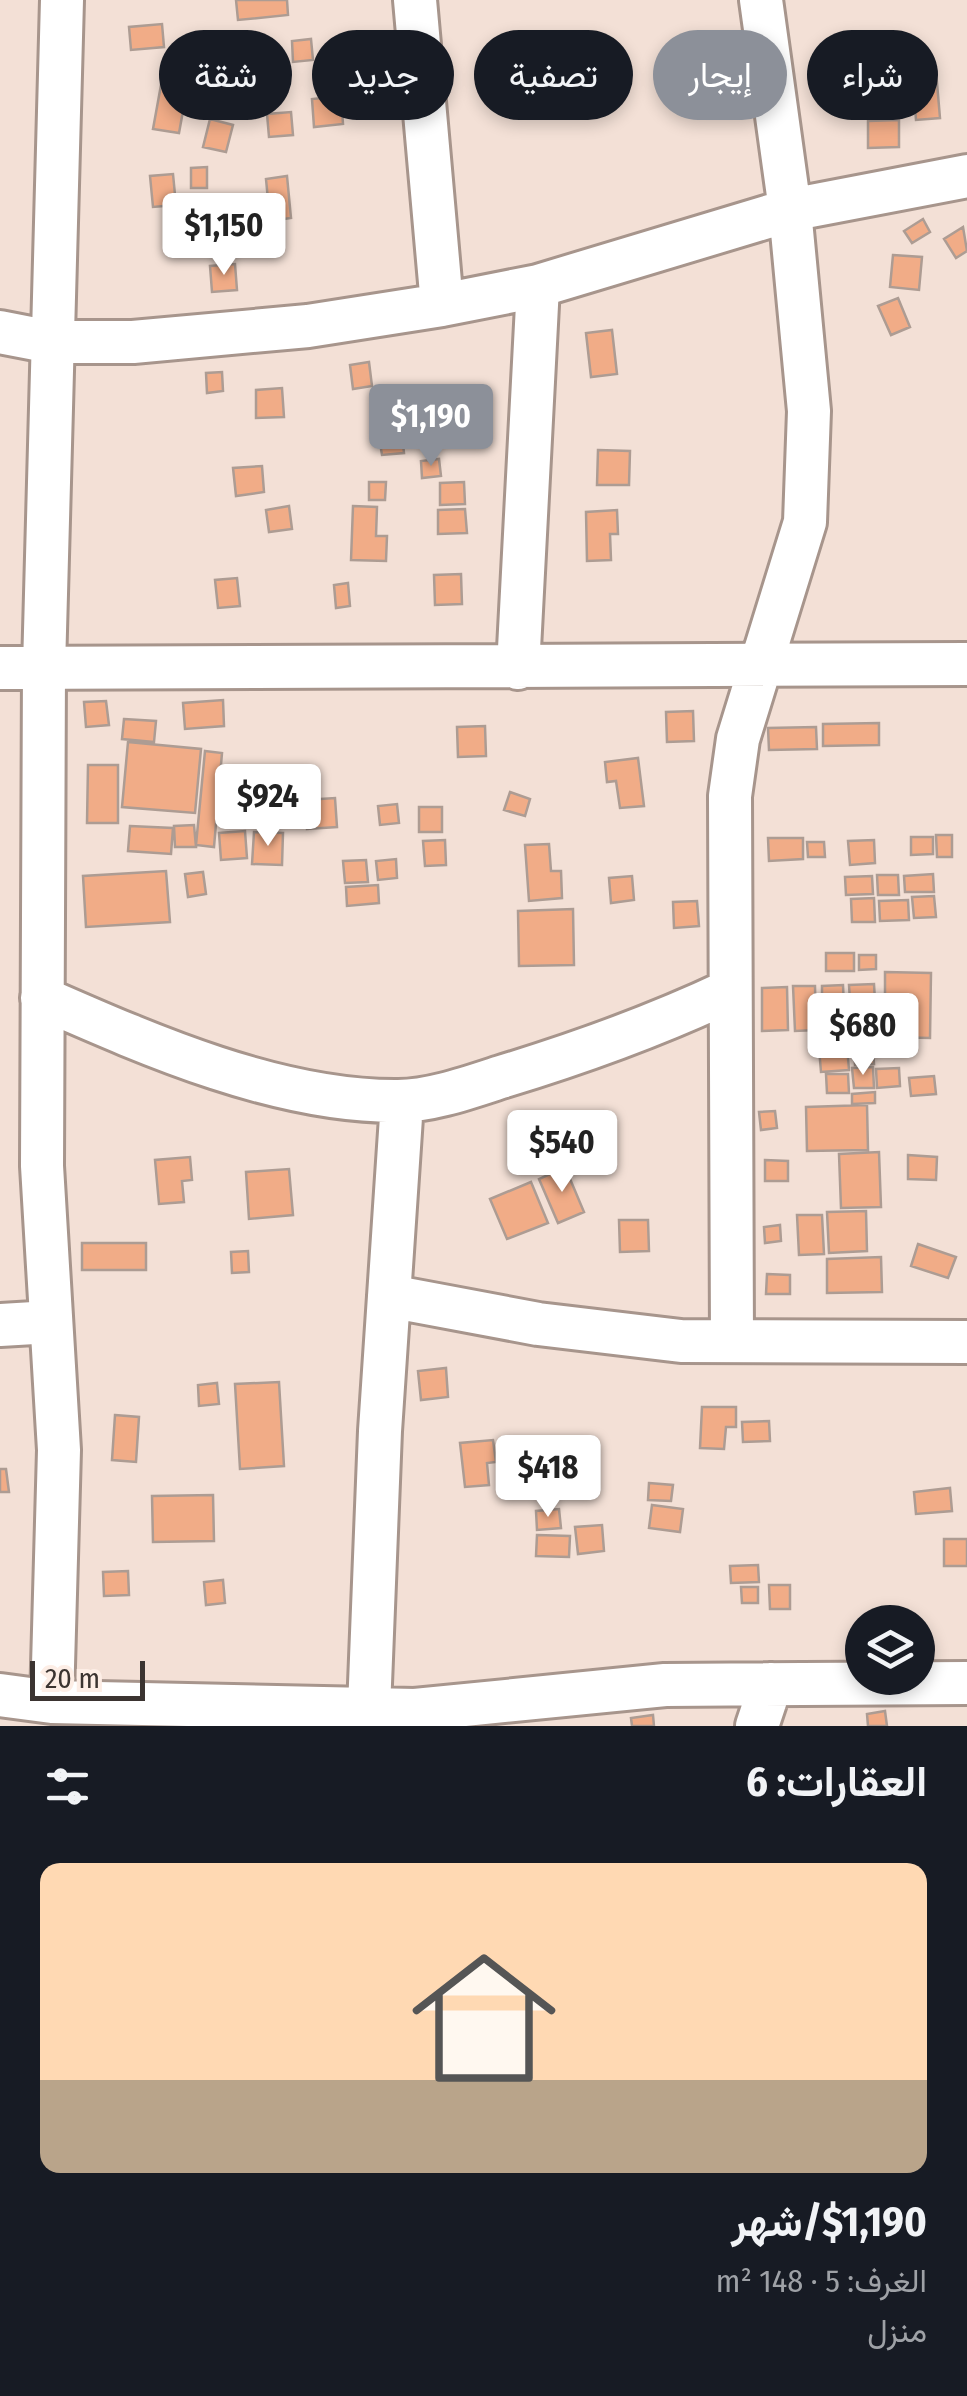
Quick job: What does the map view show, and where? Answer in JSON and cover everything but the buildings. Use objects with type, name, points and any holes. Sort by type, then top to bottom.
[{"type":"street","points":[[52,1702],[60,1450],[42,1166],[42,998],[44,668],[62,0]]},
{"type":"street","points":[[415,0],[442,305]]},
{"type":"street","points":[[732,1341],[730,796],[738,738],[804,522],[809,411],[790,210],[761,0]]},
{"type":"street","points":[[0,332],[51,342],[132,342],[308,326],[442,305],[538,286],[790,210],[967,176]]},
{"type":"street","points":[[518,668],[538,286]]},
{"type":"street","points":[[0,668],[967,664]]},
{"type":"street","points":[[42,998],[182,1060],[346,1098],[402,1102],[554,1061],[659,1024],[729,991]]},
{"type":"street","points":[[369,1709],[402,1102]]},
{"type":"street","points":[[390,1296],[538,1324],[681,1341],[967,1342]]},
{"type":"street","points":[[0,1325],[52,1322]]},
{"type":"street","points":[[0,1696],[52,1702],[415,1710],[665,1685],[967,1683]]},
{"type":"street","points":[[758,1726],[770,1684]]}]
